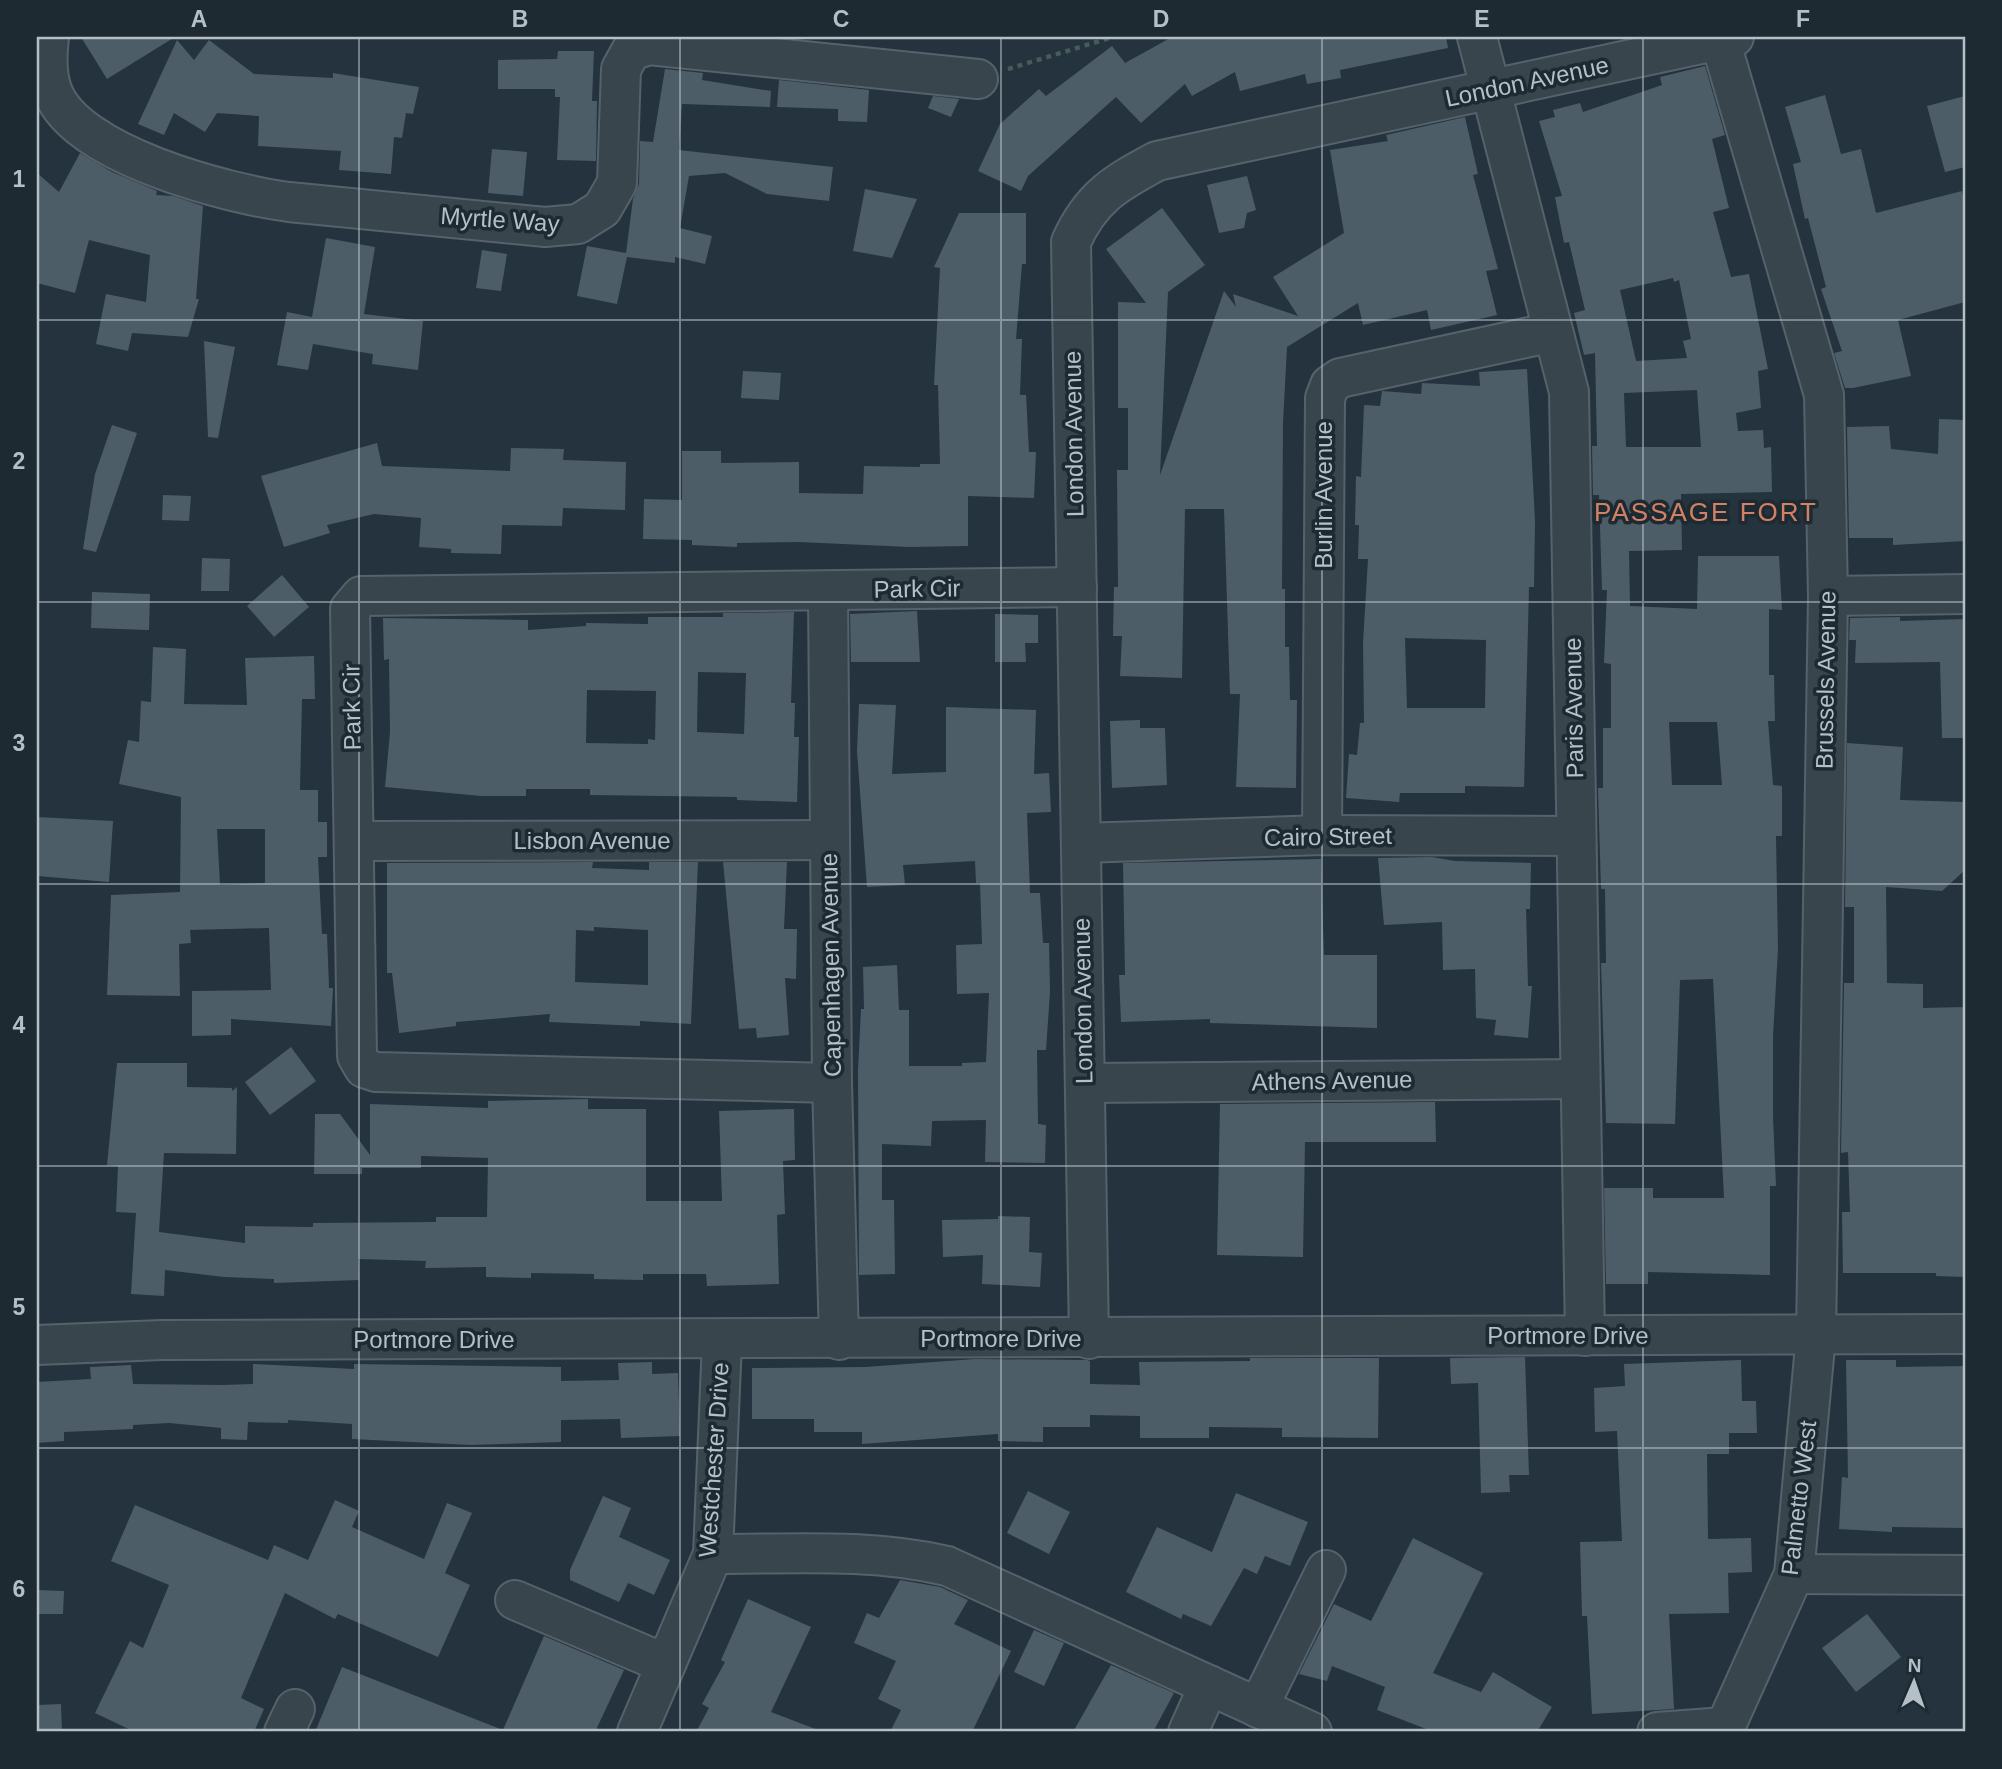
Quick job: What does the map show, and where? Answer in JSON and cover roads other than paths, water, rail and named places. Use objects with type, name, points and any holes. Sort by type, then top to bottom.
[{"type":"street","name":"Myrtle Way","points":[[49,37],[46,57],[52,92],[71,118],[99,140],[191,181],[247,196],[289,202],[544,228],[578,225],[602,209],[617,183],[621,69],[631,51],[649,45],[978,79]]},
{"type":"street","name":"Paris Avenue","points":[[1477,37],[1569,392],[1584,1336]]},
{"type":"street","name":"London Avenue","points":[[1089,1339],[1072,242],[1082,218],[1110,187],[1157,161],[1727,38]]},
{"type":"street","name":"Brussels Avenue","points":[[1727,38],[1824,395],[1828,596],[1816,1335]]},
{"type":"street","name":"Burlin Avenue","points":[[1322,835],[1325,398],[1330,385],[1340,378],[1553,332]]},
{"type":"street","name":"Park Cir","points":[[832,1083],[376,1072],[365,1068],[357,1056],[350,609],[361,596],[1077,587]]},
{"type":"street","name":"Capenhagen Avenue","points":[[828,591],[832,1083],[839,1340]]},
{"type":"street","points":[[1828,596],[1965,594]]},
{"type":"street","name":"Cairo Street","points":[[1081,843],[1322,835],[1576,836]]},
{"type":"street","name":"Lisbon Avenue","points":[[354,841],[830,840]]},
{"type":"street","name":"Athens Avenue","points":[[1085,1083],[1580,1079]]},
{"type":"street","name":"Portmore Drive","points":[[37,1345],[162,1340],[722,1341],[1965,1334]]},
{"type":"street","name":"Palmetto West","points":[[1724,1730],[1794,1574],[1816,1335]]},
{"type":"street","name":"Westchester Drive","points":[[637,1732],[713,1554],[722,1341]]},
{"type":"street","points":[[713,1554],[874,1554],[913,1558],[947,1566],[1312,1732]]},
{"type":"street","points":[[1258,1707],[1326,1570]]},
{"type":"street","points":[[1794,1574],[1965,1575]]},
{"type":"street","points":[[515,1600],[666,1664]]},
{"type":"street","points":[[1188,1732],[1209,1685]]},
{"type":"street","points":[[1657,1732],[1724,1730]]},
{"type":"district","name":"PASSAGE FORT","points":[[1706,512]]}]
